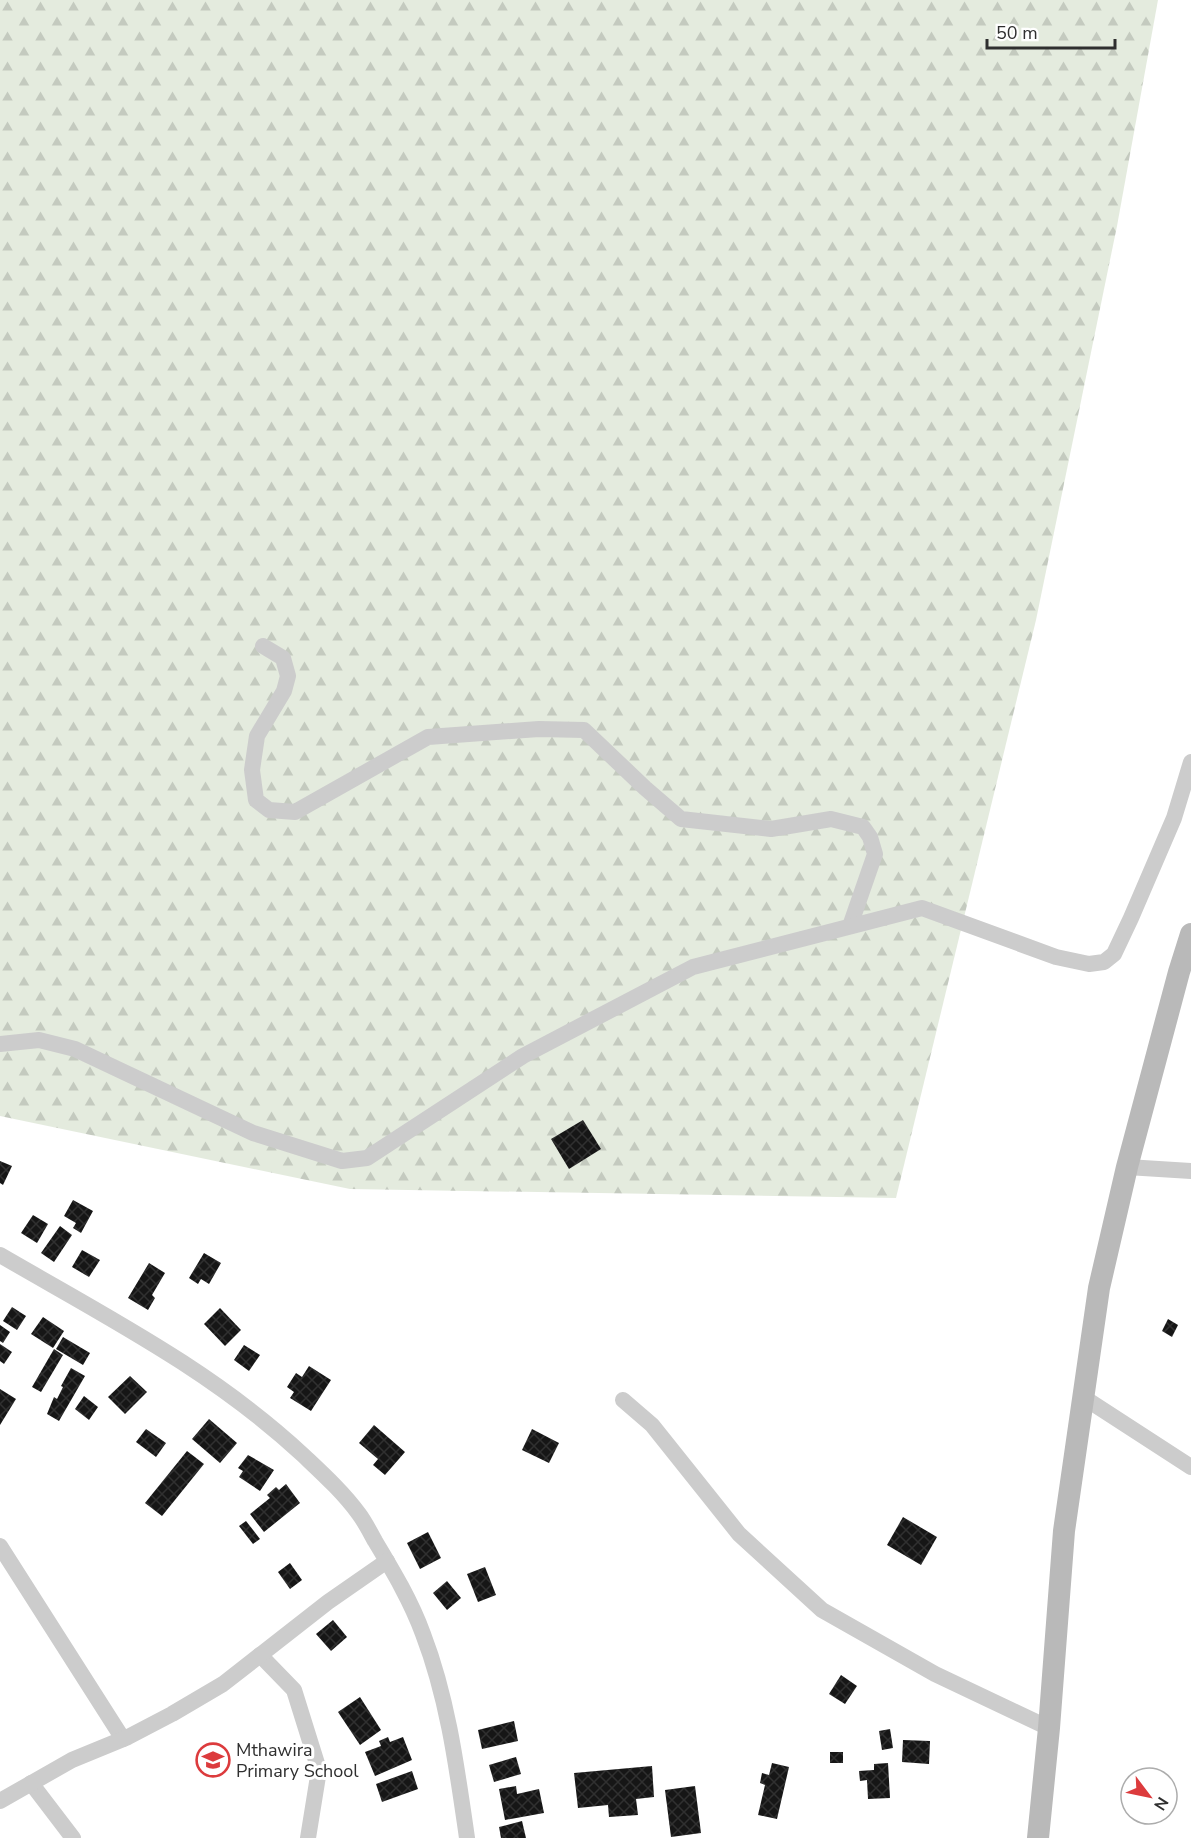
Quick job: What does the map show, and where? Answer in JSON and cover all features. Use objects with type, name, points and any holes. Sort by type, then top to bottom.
[{"type":"main road","points":[[1038,1838],[1064,1531],[1099,1288],[1127,1167],[1191,934]]},
{"type":"street","points":[[263,646],[283,658],[288,676],[284,691],[257,736],[252,770],[256,800],[269,810],[295,812],[428,737],[539,729],[584,730],[681,819],[771,829],[831,819],[863,827],[870,837],[875,854],[850,926]]},
{"type":"street","points":[[0,1044],[39,1040],[75,1049],[253,1133],[342,1161],[366,1158],[523,1056],[693,967],[922,908],[1056,957],[1089,964],[1104,962],[1114,954],[1131,918],[1174,818],[1191,762]]},
{"type":"street","points":[[1127,1167],[1191,1171]]},
{"type":"street","points":[[0,1255],[137,1333],[250,1409],[331,1481],[359,1514],[405,1594],[423,1634],[451,1732],[467,1838]]},
{"type":"street","points":[[1083,1397],[1191,1467]]},
{"type":"street","points":[[622,1400],[652,1425],[739,1534],[822,1610],[936,1674],[1049,1728]]},
{"type":"street","points":[[0,1546],[123,1739]]},
{"type":"street","points":[[0,1801],[72,1760],[123,1739],[172,1714],[223,1684],[328,1602],[387,1561]]},
{"type":"street","points":[[260,1655],[294,1690],[319,1770],[308,1838]]},
{"type":"street","points":[[31,1783],[73,1838]]},
{"type":"green space","points":[[0,0],[1158,0],[1117,226],[1036,620],[896,1198],[350,1189],[0,1116]]},
{"type":"building","points":[[583,1120],[601,1149],[569,1169],[551,1139]]},
{"type":"building","points":[[0,1161],[12,1166],[3,1185],[0,1183]]},
{"type":"building","points":[[73,1200],[93,1211],[81,1233],[73,1228],[76,1223],[64,1216]]},
{"type":"building","points":[[33,1215],[48,1224],[37,1243],[21,1233]]},
{"type":"building","points":[[60,1226],[72,1235],[54,1262],[41,1253]]},
{"type":"building","points":[[82,1250],[100,1260],[89,1277],[72,1267]]},
{"type":"building","points":[[204,1253],[221,1263],[209,1284],[201,1279],[198,1284],[189,1278]]},
{"type":"building","points":[[149,1263],[165,1273],[152,1295],[155,1298],[148,1310],[128,1298]]},
{"type":"building","points":[[12,1307],[26,1316],[17,1330],[3,1321]]},
{"type":"building","points":[[220,1308],[241,1330],[225,1346],[204,1324]]},
{"type":"building","points":[[43,1317],[64,1331],[53,1348],[31,1334]]},
{"type":"building","points":[[1168,1319],[1178,1325],[1172,1337],[1162,1331]]},
{"type":"building","points":[[0,1325],[10,1332],[3,1343],[0,1341]]},
{"type":"building","points":[[63,1337],[90,1353],[83,1365],[56,1349]]},
{"type":"building","points":[[0,1344],[12,1352],[4,1364],[0,1361]]},
{"type":"building","points":[[244,1345],[260,1355],[249,1371],[234,1360]]},
{"type":"building","points":[[54,1349],[63,1355],[41,1392],[32,1387]]},
{"type":"building","points":[[309,1366],[331,1380],[311,1411],[290,1398],[294,1392],[287,1387],[296,1373],[302,1377]]},
{"type":"building","points":[[71,1368],[85,1376],[59,1421],[47,1414],[54,1397],[57,1399]]},
{"type":"building","points":[[130,1376],[147,1392],[125,1414],[108,1397]]},
{"type":"building","points":[[0,1389],[16,1399],[0,1425]]},
{"type":"building","points":[[84,1396],[98,1407],[89,1420],[75,1409]]},
{"type":"building","points":[[209,1419],[237,1443],[220,1463],[192,1439]]},
{"type":"building","points":[[374,1425],[405,1452],[385,1475],[373,1465],[378,1459],[359,1443]]},
{"type":"building","points":[[146,1429],[166,1443],[156,1457],[136,1442]]},
{"type":"building","points":[[532,1429],[559,1443],[549,1463],[522,1450]]},
{"type":"building","points":[[187,1451],[204,1464],[162,1516],[145,1503]]},
{"type":"building","points":[[248,1455],[274,1470],[260,1491],[239,1477],[243,1471],[238,1468]]},
{"type":"building","points":[[286,1484],[300,1503],[264,1532],[250,1514],[270,1498],[267,1495],[276,1487],[279,1490]]},
{"type":"building","points":[[903,1517],[937,1537],[921,1565],[887,1545]]},
{"type":"building","points":[[246,1521],[260,1539],[253,1544],[239,1526]]},
{"type":"building","points":[[428,1532],[441,1558],[420,1569],[407,1543]]},
{"type":"building","points":[[290,1563],[302,1580],[290,1589],[278,1572]]},
{"type":"building","points":[[485,1567],[496,1595],[478,1602],[467,1574]]},
{"type":"building","points":[[447,1581],[461,1598],[447,1610],[433,1593]]},
{"type":"building","points":[[333,1620],[347,1637],[331,1651],[316,1634]]},
{"type":"building","points":[[841,1675],[857,1686],[845,1704],[829,1694]]},
{"type":"building","points":[[360,1697],[381,1730],[360,1745],[338,1712]]},
{"type":"building","points":[[514,1721],[518,1741],[482,1749],[478,1730]]},
{"type":"building","points":[[890,1729],[893,1748],[882,1750],[879,1731]]},
{"type":"building","points":[[388,1737],[390,1742],[403,1737],[412,1760],[375,1776],[365,1752],[381,1746],[379,1741]]},
{"type":"building","points":[[903,1740],[930,1741],[929,1764],[902,1762]]},
{"type":"building","points":[[830,1752],[843,1752],[843,1763],[830,1763]]},
{"type":"building","points":[[516,1757],[521,1774],[494,1782],[489,1765]]},
{"type":"building","points":[[772,1763],[789,1767],[777,1819],[758,1815],[765,1785],[760,1783],[762,1773],[769,1775]]},
{"type":"building","points":[[888,1763],[890,1798],[868,1799],[867,1780],[860,1781],[859,1771],[874,1770],[874,1764]]},
{"type":"building","points":[[652,1766],[654,1797],[636,1799],[638,1815],[609,1817],[608,1805],[578,1808],[574,1773]]},
{"type":"building","points":[[412,1771],[418,1789],[382,1802],[376,1784]]},
{"type":"building","points":[[516,1786],[517,1794],[539,1789],[544,1813],[505,1820],[499,1789]]},
{"type":"building","points":[[695,1786],[701,1833],[671,1837],[665,1790]]},
{"type":"building","points":[[522,1821],[526,1838],[501,1838],[499,1827]]},
{"type":"place","name":"Mthawira Primary School","points":[[213,1760]]}]
